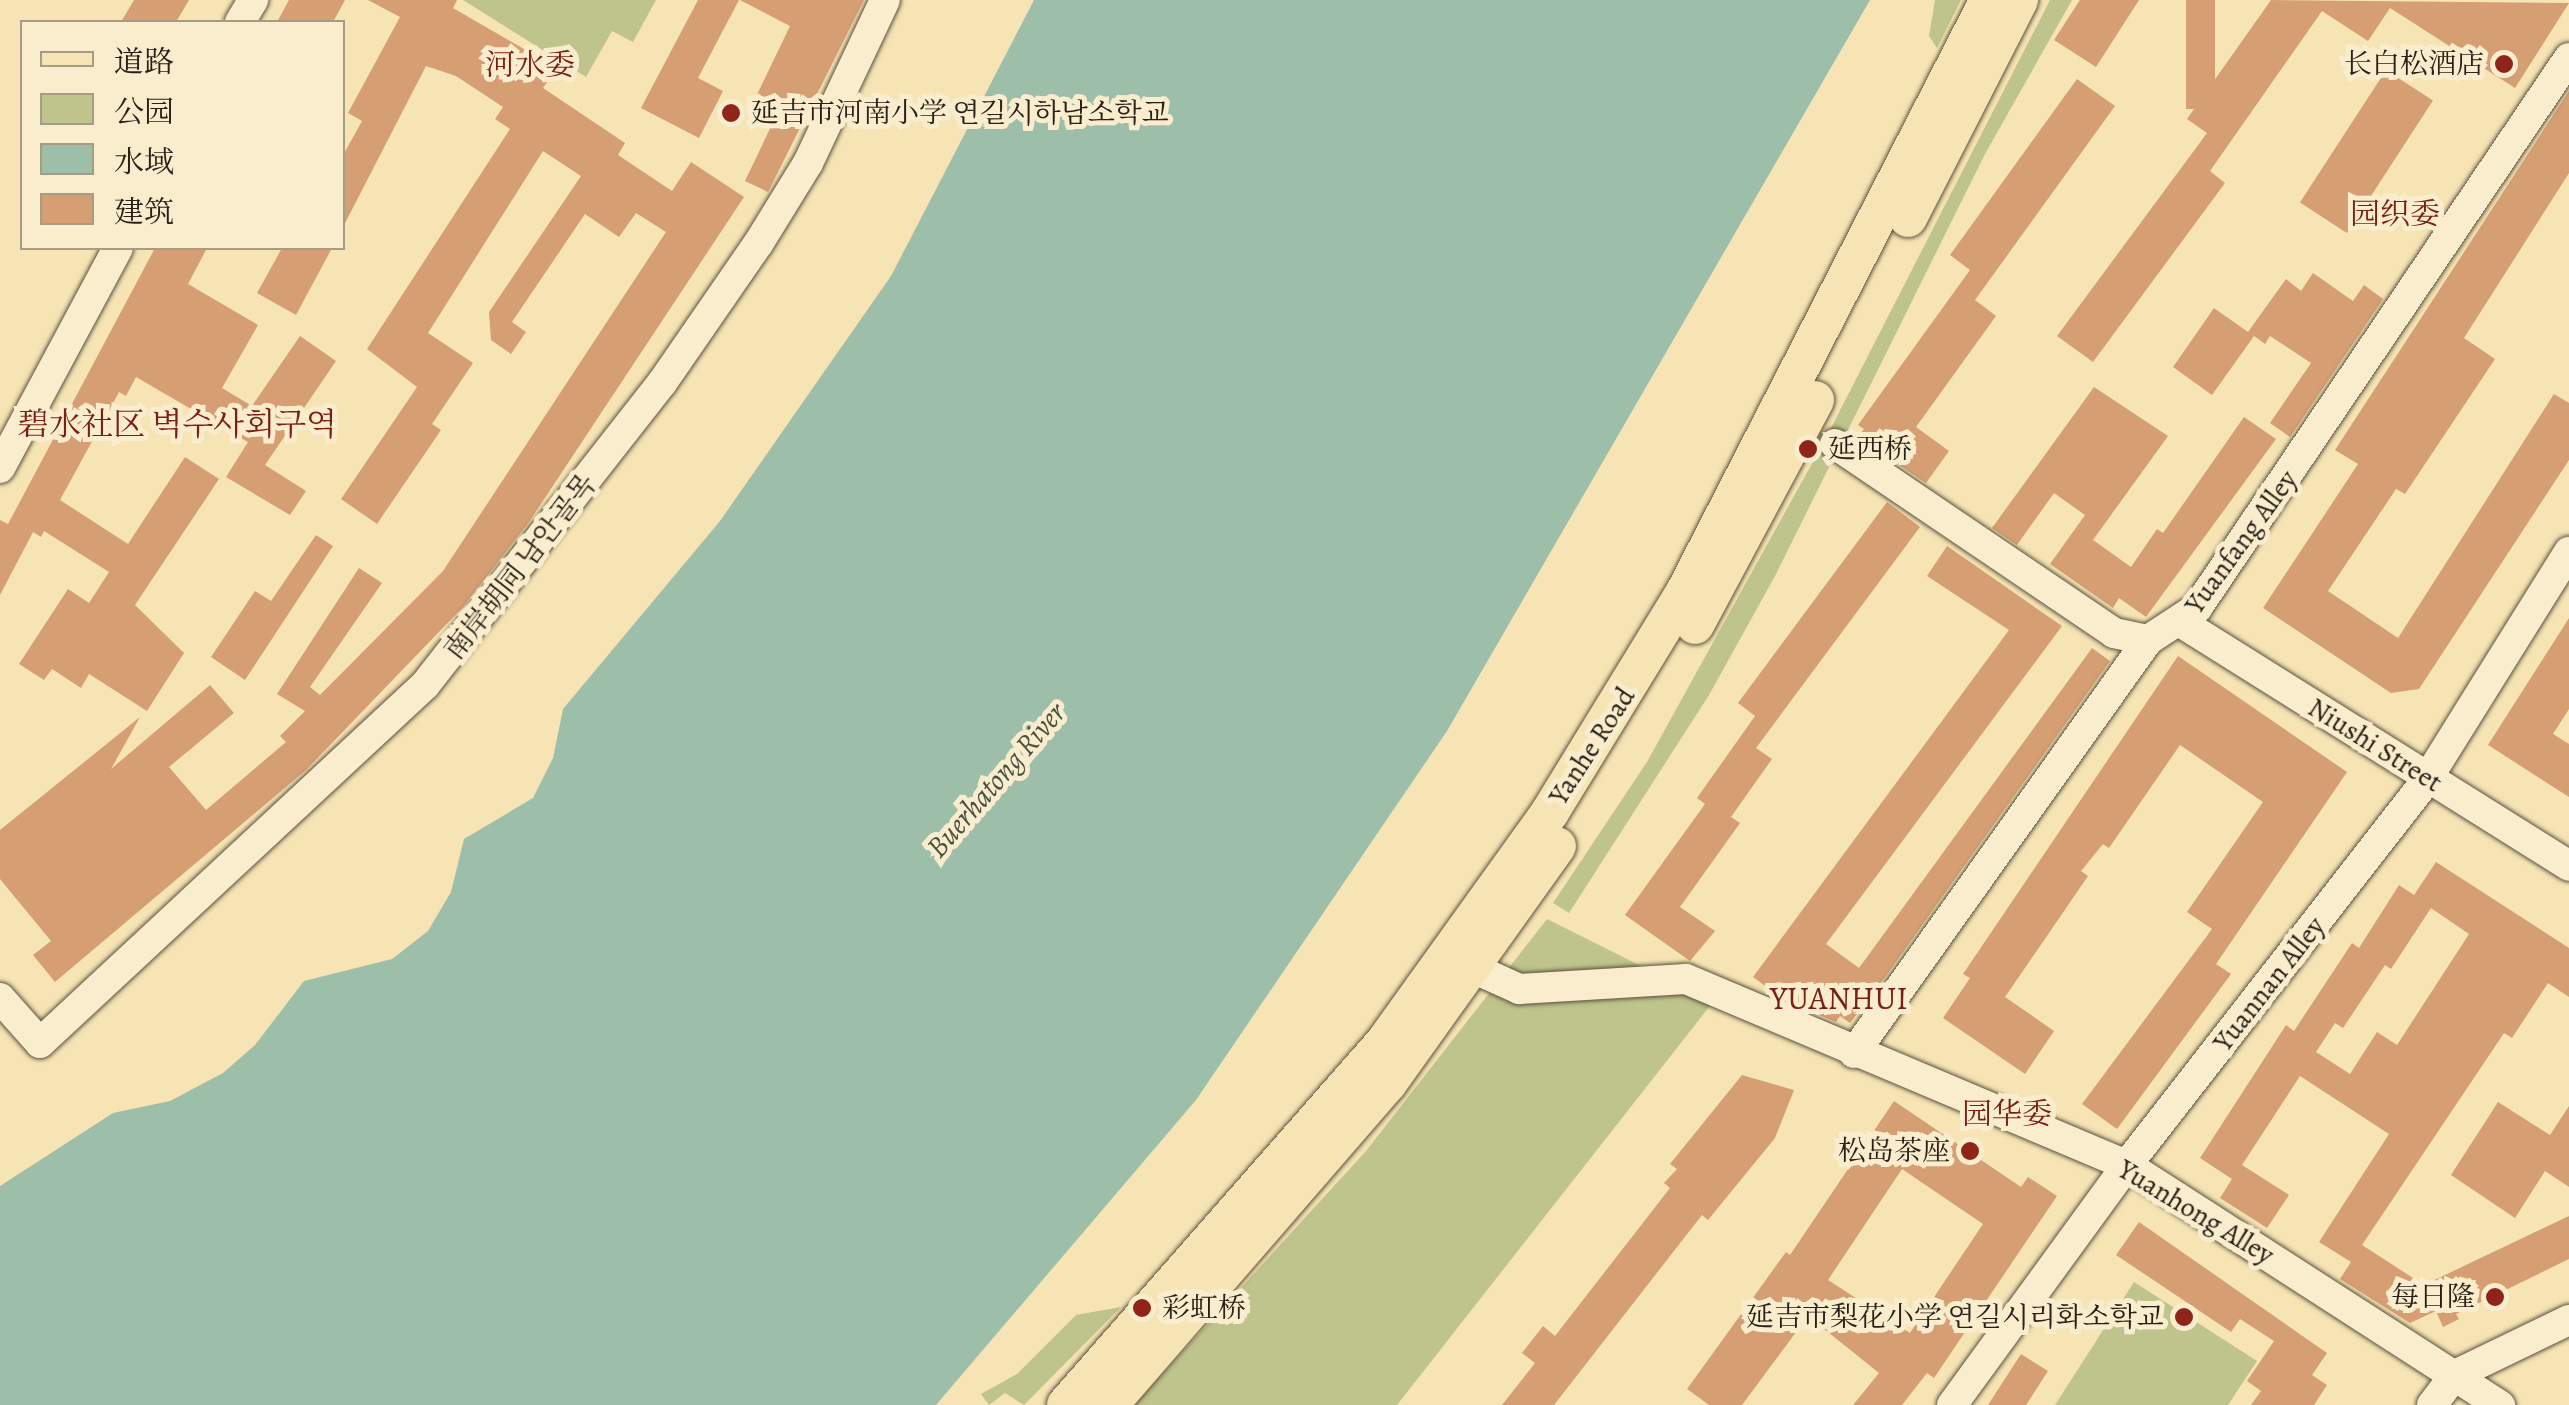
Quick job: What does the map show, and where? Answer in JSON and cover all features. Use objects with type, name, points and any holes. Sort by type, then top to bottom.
[{"type":"main road","name":"Yanhe Road","points":[[1066,1405],[1388,1039],[1550,812],[1694,574],[1989,0]]},
{"type":"main road","name":"Yanhe Road","points":[[1110,1405],[1388,1083],[1473,968],[1584,804],[1728,568],[2020,0]]},
{"type":"street","name":"南岸胡同 남안골목","points":[[0,998],[40,1043],[425,685],[494,604],[662,383],[758,244],[808,164],[884,0]]},
{"type":"street","name":"Yuanfang Alley","points":[[1854,1053],[2148,640],[2182,623],[2309,447],[2569,58]]},
{"type":"street","points":[[0,468],[117,250]]},
{"type":"street","points":[[1835,444],[2114,632],[2148,640]]},
{"type":"street","name":"Yuannan Alley","points":[[1952,1405],[2127,1166],[2427,779],[2569,552]]},
{"type":"street","name":"Niushi Street","points":[[2182,623],[2569,866]]},
{"type":"street","name":"Yuanhong Alley","points":[[1473,968],[1519,989],[1686,979],[2127,1166],[2500,1405]]},
{"type":"street","points":[[2432,1405],[2455,1375],[2569,1320]]},
{"type":"green space","points":[[463,0],[656,0],[633,42],[612,31],[586,77]]},
{"type":"green space","points":[[1935,0],[1961,0],[1937,48],[1929,36]]},
{"type":"green space","points":[[2050,0],[2072,0],[1985,154],[1845,436],[1830,430]]},
{"type":"green space","points":[[1820,449],[1835,455],[1775,576],[1709,695],[1569,913],[1553,903],[1647,762]]},
{"type":"green space","points":[[1547,919],[1713,1002],[1397,1405],[1134,1405],[1366,1151]]},
{"type":"green space","points":[[2134,1282],[2257,1361],[2228,1405],[2055,1405]]},
{"type":"green space","points":[[1121,1307],[1024,1405],[1005,1393],[989,1405],[981,1394],[1017,1374],[1076,1315]]},
{"type":"water","name":"Buerhatong River","points":[[1034,0],[1870,0],[1447,731],[1196,1100],[936,1405],[0,1405],[0,1186],[113,1113],[170,1101],[223,1073],[255,1045],[304,981],[392,959],[428,931],[451,892],[464,839],[533,798],[553,758],[563,709],[720,521],[891,276]]},
{"type":"building","points":[[134,0],[189,0],[177,20],[122,20]]},
{"type":"building","points":[[289,0],[345,0],[334,20],[278,20]]},
{"type":"building","points":[[368,0],[457,0],[453,8],[557,68],[543,88],[625,143],[618,155],[672,191],[691,162],[744,197],[529,522],[462,608],[306,770],[55,982],[33,955],[51,941],[0,879],[0,830],[140,717],[111,769],[210,685],[234,713],[169,767],[206,810],[286,742],[280,736],[305,711],[277,694],[359,568],[382,583],[310,687],[320,695],[443,571],[666,232],[636,213],[619,237],[585,214],[512,322],[526,332],[511,354],[491,340],[489,312],[581,176],[543,151],[428,333],[473,363],[432,424],[441,430],[377,524],[341,499],[417,387],[367,349],[510,129],[495,119],[503,107],[456,76],[426,66],[345,223],[345,152],[362,121],[348,113],[400,17]]},
{"type":"building","points":[[698,0],[739,0],[698,78],[723,91],[699,138],[641,108]]},
{"type":"building","points":[[740,0],[864,0],[768,192],[745,181],[776,116],[752,105],[790,26]]},
{"type":"building","points":[[2080,0],[2139,0],[2096,67],[2054,40]]},
{"type":"building","points":[[2186,0],[2215,0],[2215,109],[2186,109]]},
{"type":"building","points":[[2271,0],[2569,3],[2515,88],[2390,8],[2368,41],[2322,11],[2210,171],[2225,183],[2093,362],[2057,336],[2207,133],[2187,119]]},
{"type":"building","points":[[2386,70],[2433,100],[2347,233],[2300,203]]},
{"type":"building","points":[[2077,79],[2115,106],[1975,300],[1996,316],[1916,427],[1949,451],[1926,483],[1858,437],[1864,429],[1858,425],[1970,270],[1950,255]]},
{"type":"building","points":[[2569,91],[2569,173],[2464,338],[2495,359],[2405,494],[2396,489],[2328,591],[2398,638],[2554,394],[2569,403],[2569,460],[2419,689],[2391,693],[2263,608],[2358,464],[2335,450]]},
{"type":"building","points":[[154,250],[206,250],[188,284],[258,325],[222,388],[252,406],[300,336],[336,361],[265,465],[306,491],[290,515],[226,477],[248,442],[136,377],[126,396],[119,392],[60,500],[128,544],[185,457],[219,479],[135,605],[184,653],[147,711],[89,674],[81,688],[52,669],[44,680],[19,664],[68,589],[89,603],[109,572],[44,531],[41,537],[33,532],[0,595],[0,520],[8,524]]},
{"type":"building","points":[[281,250],[331,250],[296,315],[257,293]]},
{"type":"building","points":[[2313,273],[2353,301],[2364,285],[2383,299],[2290,437],[2270,423],[2311,363],[2270,336],[2265,344],[2254,336],[2212,395],[2173,367],[2214,308],[2248,332],[2286,279],[2301,291]]},
{"type":"building","points":[[2094,387],[2168,436],[2093,540],[2131,567],[2157,529],[2163,533],[2244,417],[2276,439],[2146,617],[2119,598],[2113,608],[2050,564],[2085,515],[2054,493],[2017,545],[1992,528]]},
{"type":"building","points":[[1887,502],[1920,527],[1756,748],[1772,759],[1731,817],[1740,823],[1680,907],[1715,931],[1690,961],[1625,915],[1705,804],[1697,798],[1755,716],[1738,703]]},
{"type":"building","points":[[316,535],[333,546],[245,680],[211,657],[255,591],[271,601]]},
{"type":"building","points":[[1947,546],[2062,626],[1826,944],[1859,968],[2092,648],[2110,661],[1883,980],[1850,1023],[1840,1016],[1836,1022],[1786,1001],[1753,977],[2009,630],[1927,576]]},
{"type":"building","points":[[2569,618],[2569,709],[2553,734],[2569,744],[2569,797],[2488,745]]},
{"type":"building","points":[[2178,656],[2347,772],[2216,964],[2231,974],[2117,1129],[2082,1104],[2212,929],[2187,912],[2263,802],[2180,745],[2109,848],[2103,844],[2081,871],[2088,876],[2005,997],[2054,1031],[2025,1074],[1943,1018],[1970,978],[1963,974]]},
{"type":"building","points":[[2436,862],[2569,948],[2569,997],[2548,983],[2512,1038],[2504,1033],[2362,1245],[2424,1285],[2569,1216],[2569,1259],[2456,1314],[2459,1319],[2443,1327],[2436,1311],[2410,1323],[2340,1279],[2351,1262],[2319,1242],[2389,1134],[2300,1076],[2242,1165],[2289,1195],[2267,1228],[2220,1198],[2232,1179],[2200,1158],[2286,1025],[2294,1031],[2352,943],[2359,948],[2399,885],[2414,895]],"holes":[[[2431,908],[2469,934],[2397,1045],[2377,1032],[2350,1074],[2316,1052],[2335,1023],[2343,1028],[2385,965],[2391,969]]]},
{"type":"building","points":[[1742,1075],[1794,1090],[1775,1138],[1708,1220],[1702,1215],[1554,1405],[1502,1405],[1535,1363],[1522,1353],[1543,1326],[1555,1336],[1670,1188],[1664,1183],[1677,1169],[1670,1164]]},
{"type":"building","points":[[1894,1101],[2021,1187],[2028,1177],[2057,1196],[1934,1378],[1927,1373],[1902,1405],[1853,1405],[1879,1373],[1808,1316],[1742,1405],[1709,1405],[1687,1389],[1786,1252],[1790,1255]],"holes":[[[1902,1169],[1983,1224],[1910,1333],[1828,1280]]]},
{"type":"building","points":[[2498,1102],[2550,1135],[2569,1106],[2569,1187],[2545,1171],[2515,1218],[2451,1175]]},
{"type":"building","points":[[2139,1222],[2327,1353],[2312,1375],[2327,1385],[2314,1405],[2251,1405],[2261,1391],[2247,1381],[2274,1341],[2240,1319],[2231,1332],[2116,1255]]},
{"type":"building","points":[[2021,1354],[2048,1371],[2026,1405],[1988,1405]]},
{"type":"place","name":"长白松酒店","points":[[2504,64]]},
{"type":"place","name":"延吉市河南小学 연길시하남소학교","points":[[731,113]]},
{"type":"place","name":"延西桥","points":[[1808,449]]},
{"type":"place","name":"松岛茶座","points":[[1970,1151]]},
{"type":"place","name":"每日隆","points":[[2495,1297]]},
{"type":"place","name":"彩虹桥","points":[[1142,1308]]},
{"type":"place","name":"延吉市梨花小学 연길시리화소학교","points":[[2184,1317]]},
{"type":"district","name":"河水委","points":[[530,65]]},
{"type":"district","name":"园织委","points":[[2395,214]]},
{"type":"district","name":"碧水社区 벽수사회구역","points":[[177,424]]},
{"type":"district","name":"YUANHUI","points":[[1839,998]]},
{"type":"district","name":"园华委","points":[[2007,1114]]}]
